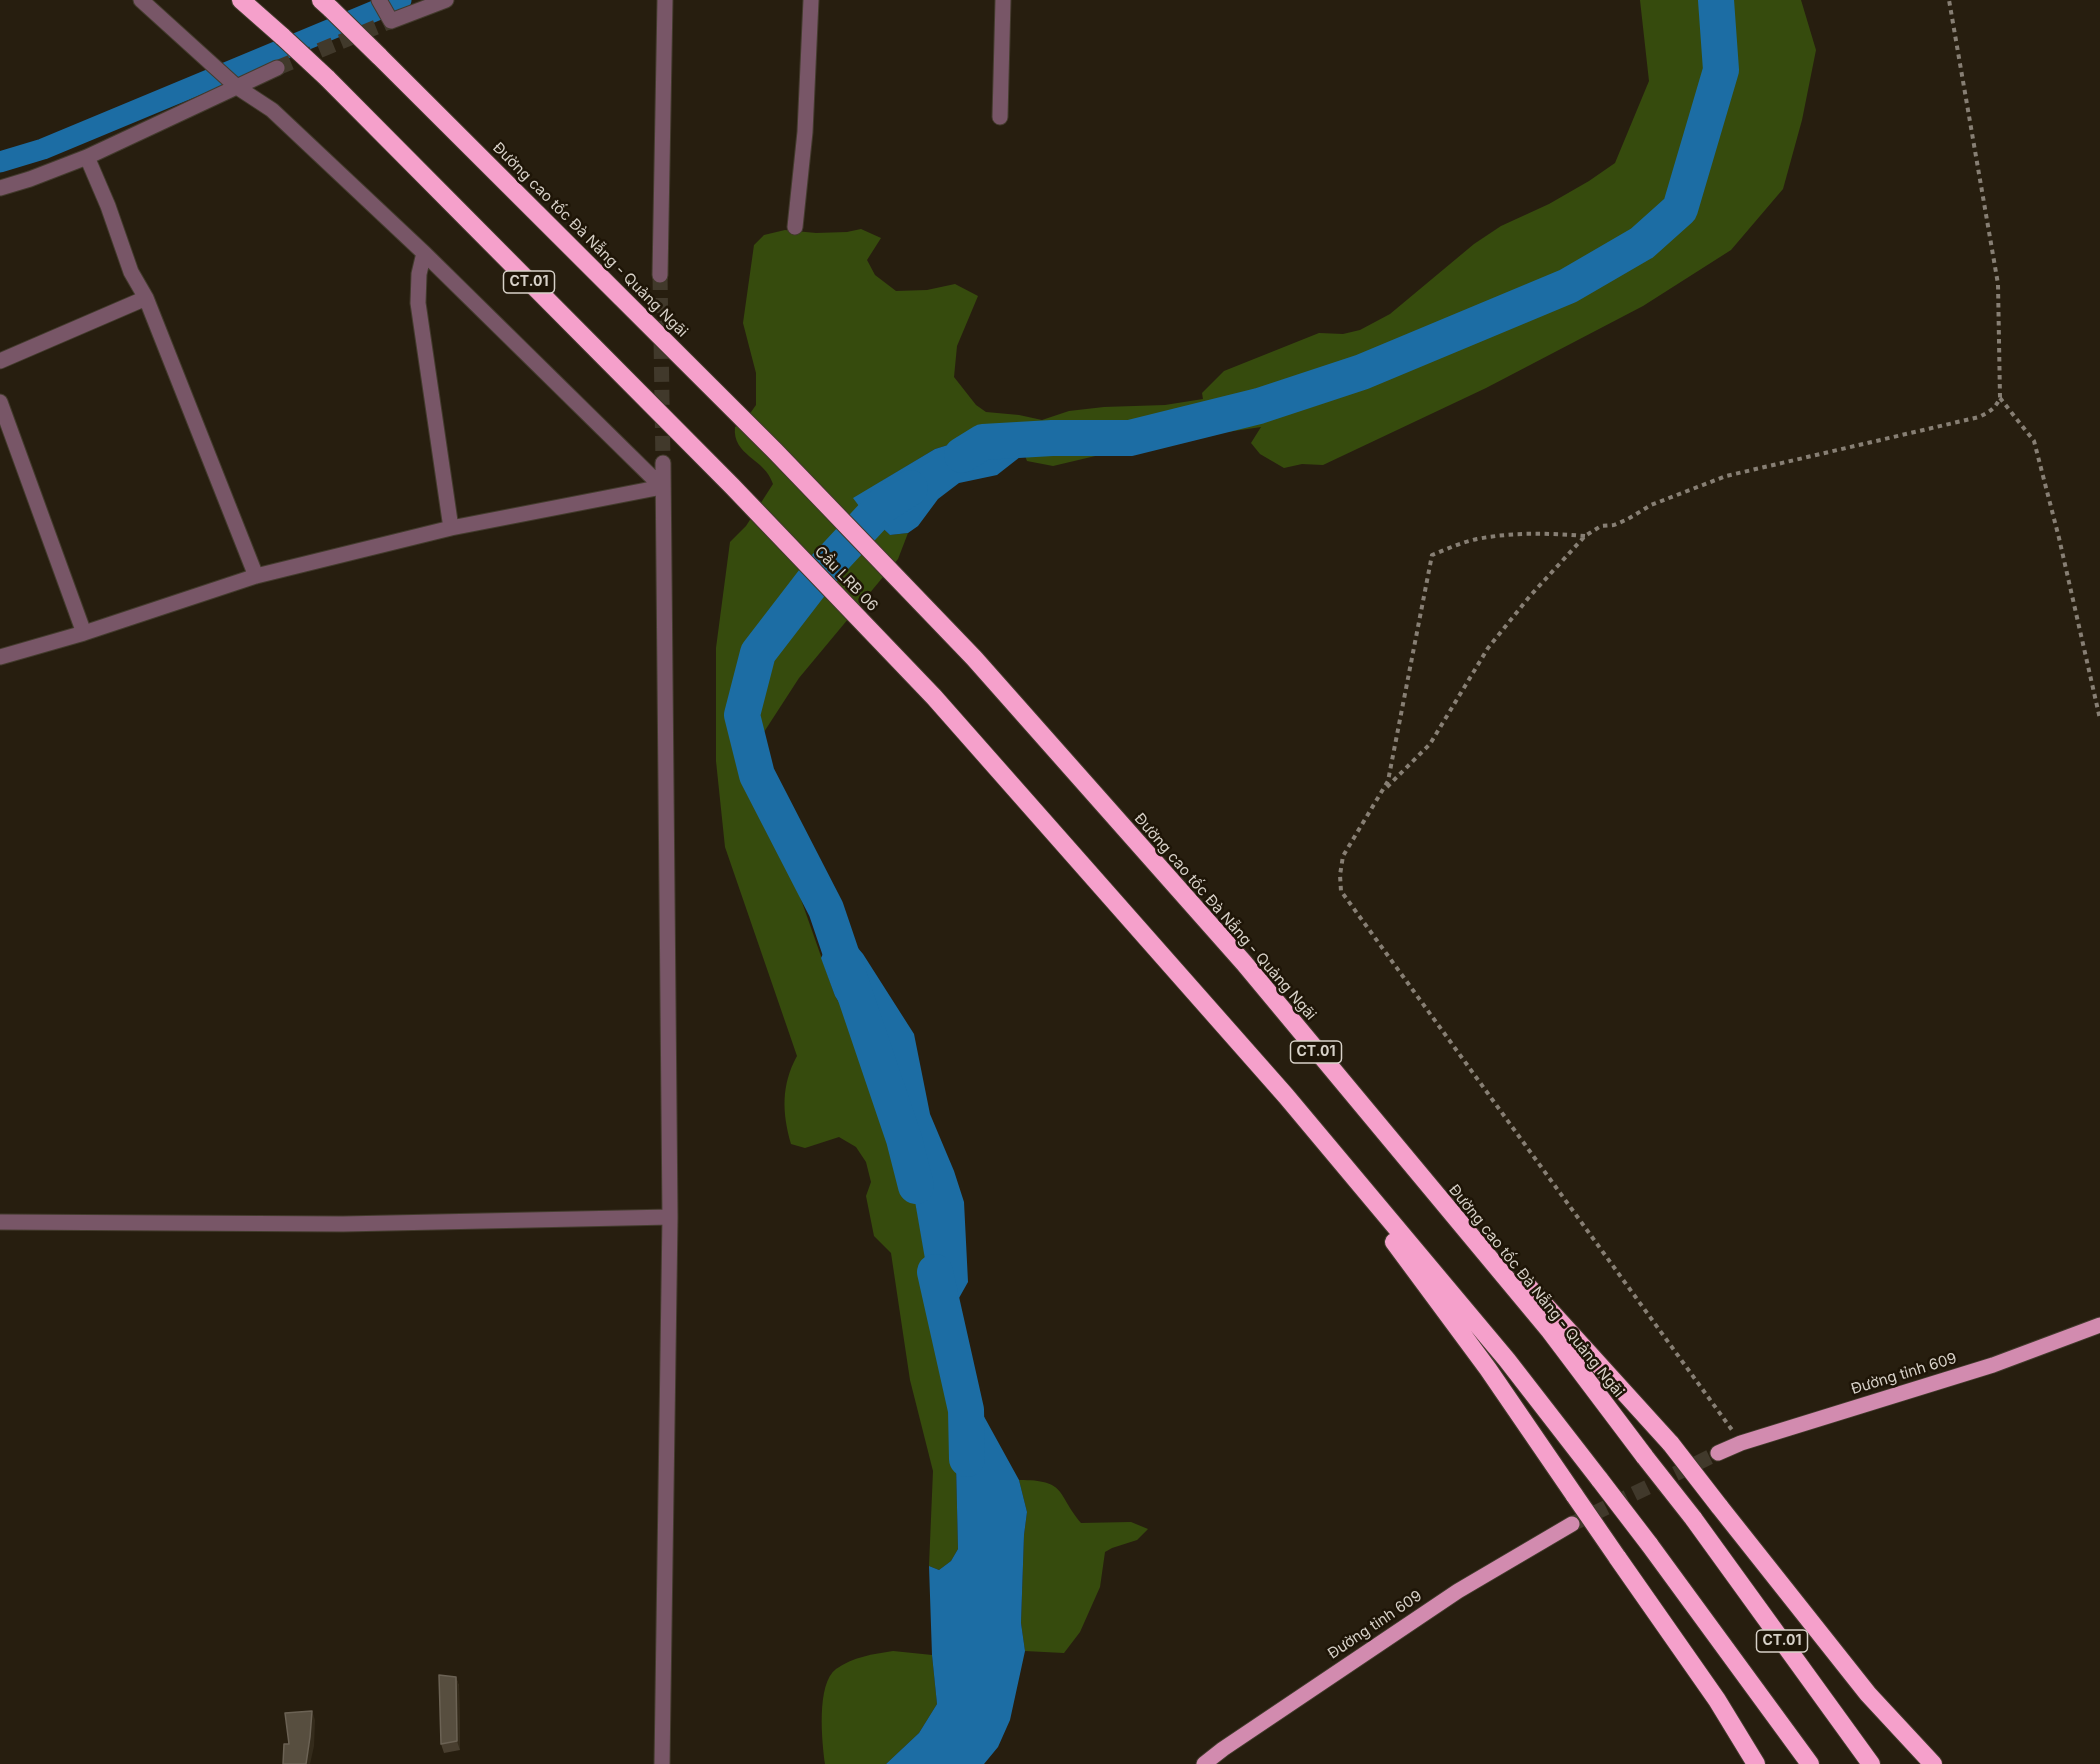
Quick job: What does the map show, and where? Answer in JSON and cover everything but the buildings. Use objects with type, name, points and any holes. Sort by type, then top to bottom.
[{"type":"highway","name":"Cầu LRB 06","points":[[242,0],[327,78],[732,486],[934,697],[1286,1096]]},
{"type":"highway","name":"Đường cao tốc Đà Nẵng - Quảng Ngãi","points":[[326,4],[775,450],[974,658],[1244,963],[1323,1061],[1550,1331],[1693,1518],[1871,1764]]},
{"type":"highway","points":[[1323,1061],[1671,1444],[1868,1694],[1933,1764]]},
{"type":"highway","points":[[1286,1096],[1488,1369],[1717,1700],[1756,1764]]},
{"type":"highway","name":"CT.01","points":[[1286,1096],[1508,1360],[1649,1544],[1810,1764]]},
{"type":"main road","name":"Đường tỉnh 609","points":[[1718,1453],[1741,1443],[1993,1365],[2100,1325]]},
{"type":"main road","name":"Đường tỉnh 609","points":[[1204,1764],[1458,1591],[1572,1524]]},
{"type":"street","points":[[141,0],[236,85],[272,110],[424,253],[662,487]]},
{"type":"street","points":[[381,4],[390,21],[446,0]]},
{"type":"street","points":[[660,275],[664,0]]},
{"type":"street","points":[[795,227],[805,132],[811,0]]},
{"type":"street","points":[[1000,117],[1003,0]]},
{"type":"street","points":[[0,188],[87,157],[236,85],[278,68]]},
{"type":"street","points":[[87,157],[108,206],[131,272],[146,298],[256,576]]},
{"type":"street","points":[[424,253],[419,274],[418,303],[451,528]]},
{"type":"street","points":[[0,361],[146,298]]},
{"type":"street","points":[[0,402],[84,633]]},
{"type":"street","points":[[662,1764],[670,1217],[663,463]]},
{"type":"street","points":[[0,657],[84,633],[256,576],[451,528],[662,487]]},
{"type":"street","points":[[0,1222],[343,1224],[670,1217]]},
{"type":"path","points":[[1384,789],[1430,744],[1488,648],[1530,596],[1585,536],[1601,526],[1614,525],[1651,505],[1726,476],[1978,417],[1992,411],[2000,398],[1998,284],[1949,0]]},
{"type":"path","points":[[2000,398],[2034,441],[2059,538],[2100,719]]},
{"type":"path","points":[[1585,536],[1524,533],[1499,536],[1475,540],[1432,555],[1390,770],[1384,789],[1343,856],[1340,875],[1341,891],[1741,1443]]},
{"type":"green space","points":[[1640,0],[1801,0],[1816,50],[1802,120],[1783,189],[1731,250],[1643,306],[1486,388],[1323,465],[1302,464],[1284,468],[1260,454],[1251,443],[1261,427],[1146,444],[1053,466],[1027,461],[1022,448],[994,436],[977,436],[935,449],[882,481],[859,506],[890,535],[908,533],[898,559],[799,678],[764,732],[757,775],[740,742],[791,871],[835,996],[896,1092],[955,1423],[958,1549],[951,1561],[939,1570],[929,1566],[933,1471],[910,1380],[891,1253],[874,1236],[866,1196],[871,1182],[866,1162],[856,1147],[839,1137],[805,1148],[791,1144],[786,1121],[785,1099],[788,1078],[797,1056],[725,847],[716,761],[716,648],[730,542],[746,526],[773,484],[769,475],[744,451],[735,437],[735,427],[744,422],[756,405],[756,373],[743,323],[754,245],[764,235],[785,230],[816,233],[861,229],[881,238],[867,260],[875,275],[896,291],[927,290],[955,284],[978,296],[957,346],[954,377],[976,405],[986,412],[1042,420],[1069,411],[1104,407],[1165,405],[1203,399],[1202,393],[1224,371],[1319,333],[1343,334],[1360,330],[1390,314],[1474,244],[1501,226],[1549,204],[1615,163],[1649,81]]},
{"type":"green space","points":[[1019,1480],[1045,1482],[1059,1490],[1081,1523],[1131,1522],[1148,1529],[1137,1540],[1105,1552],[1100,1587],[1080,1632],[1064,1653],[1025,1651],[1021,1623],[1027,1512]]},
{"type":"green space","points":[[893,1651],[932,1655],[937,1704],[919,1733],[886,1764],[825,1764],[822,1714],[825,1687],[830,1676],[836,1669],[856,1659]]},
{"type":"water","points":[[977,436],[994,436],[1019,446],[1022,448],[1020,457],[997,475],[959,483],[938,499],[918,526],[908,533],[890,535],[853,498],[935,449]]},
{"type":"water","points":[[834,931],[846,934],[863,954],[914,1034],[930,1114],[954,1171],[964,1202],[968,1282],[946,1321],[937,1328],[896,1092],[835,996],[821,958]]},
{"type":"water","points":[[966,1410],[981,1411],[1019,1480],[1027,1512],[1021,1623],[1025,1651],[1010,1720],[998,1747],[984,1764],[886,1764],[919,1733],[937,1704],[932,1655],[929,1566],[939,1570],[951,1561],[958,1549],[955,1423]]},
{"type":"waterway","points":[[0,162],[43,149],[401,0]]},
{"type":"waterway","points":[[962,455],[983,442],[1052,438],[1130,438],[1259,406],[1362,372],[1568,286],[1642,243],[1680,209],[1721,70],[1716,0]]},
{"type":"waterway","points":[[910,488],[883,505],[818,575],[758,653],[742,715],[757,775],[826,909],[904,1139],[916,1186]]},
{"type":"waterway","points":[[935,1272],[966,1410],[967,1459]]},
{"type":"tunnel","points":[[277,68],[391,21]]},
{"type":"tunnel","points":[[660,275],[663,463]]},
{"type":"tunnel","points":[[1572,1524],[1718,1453]]}]
